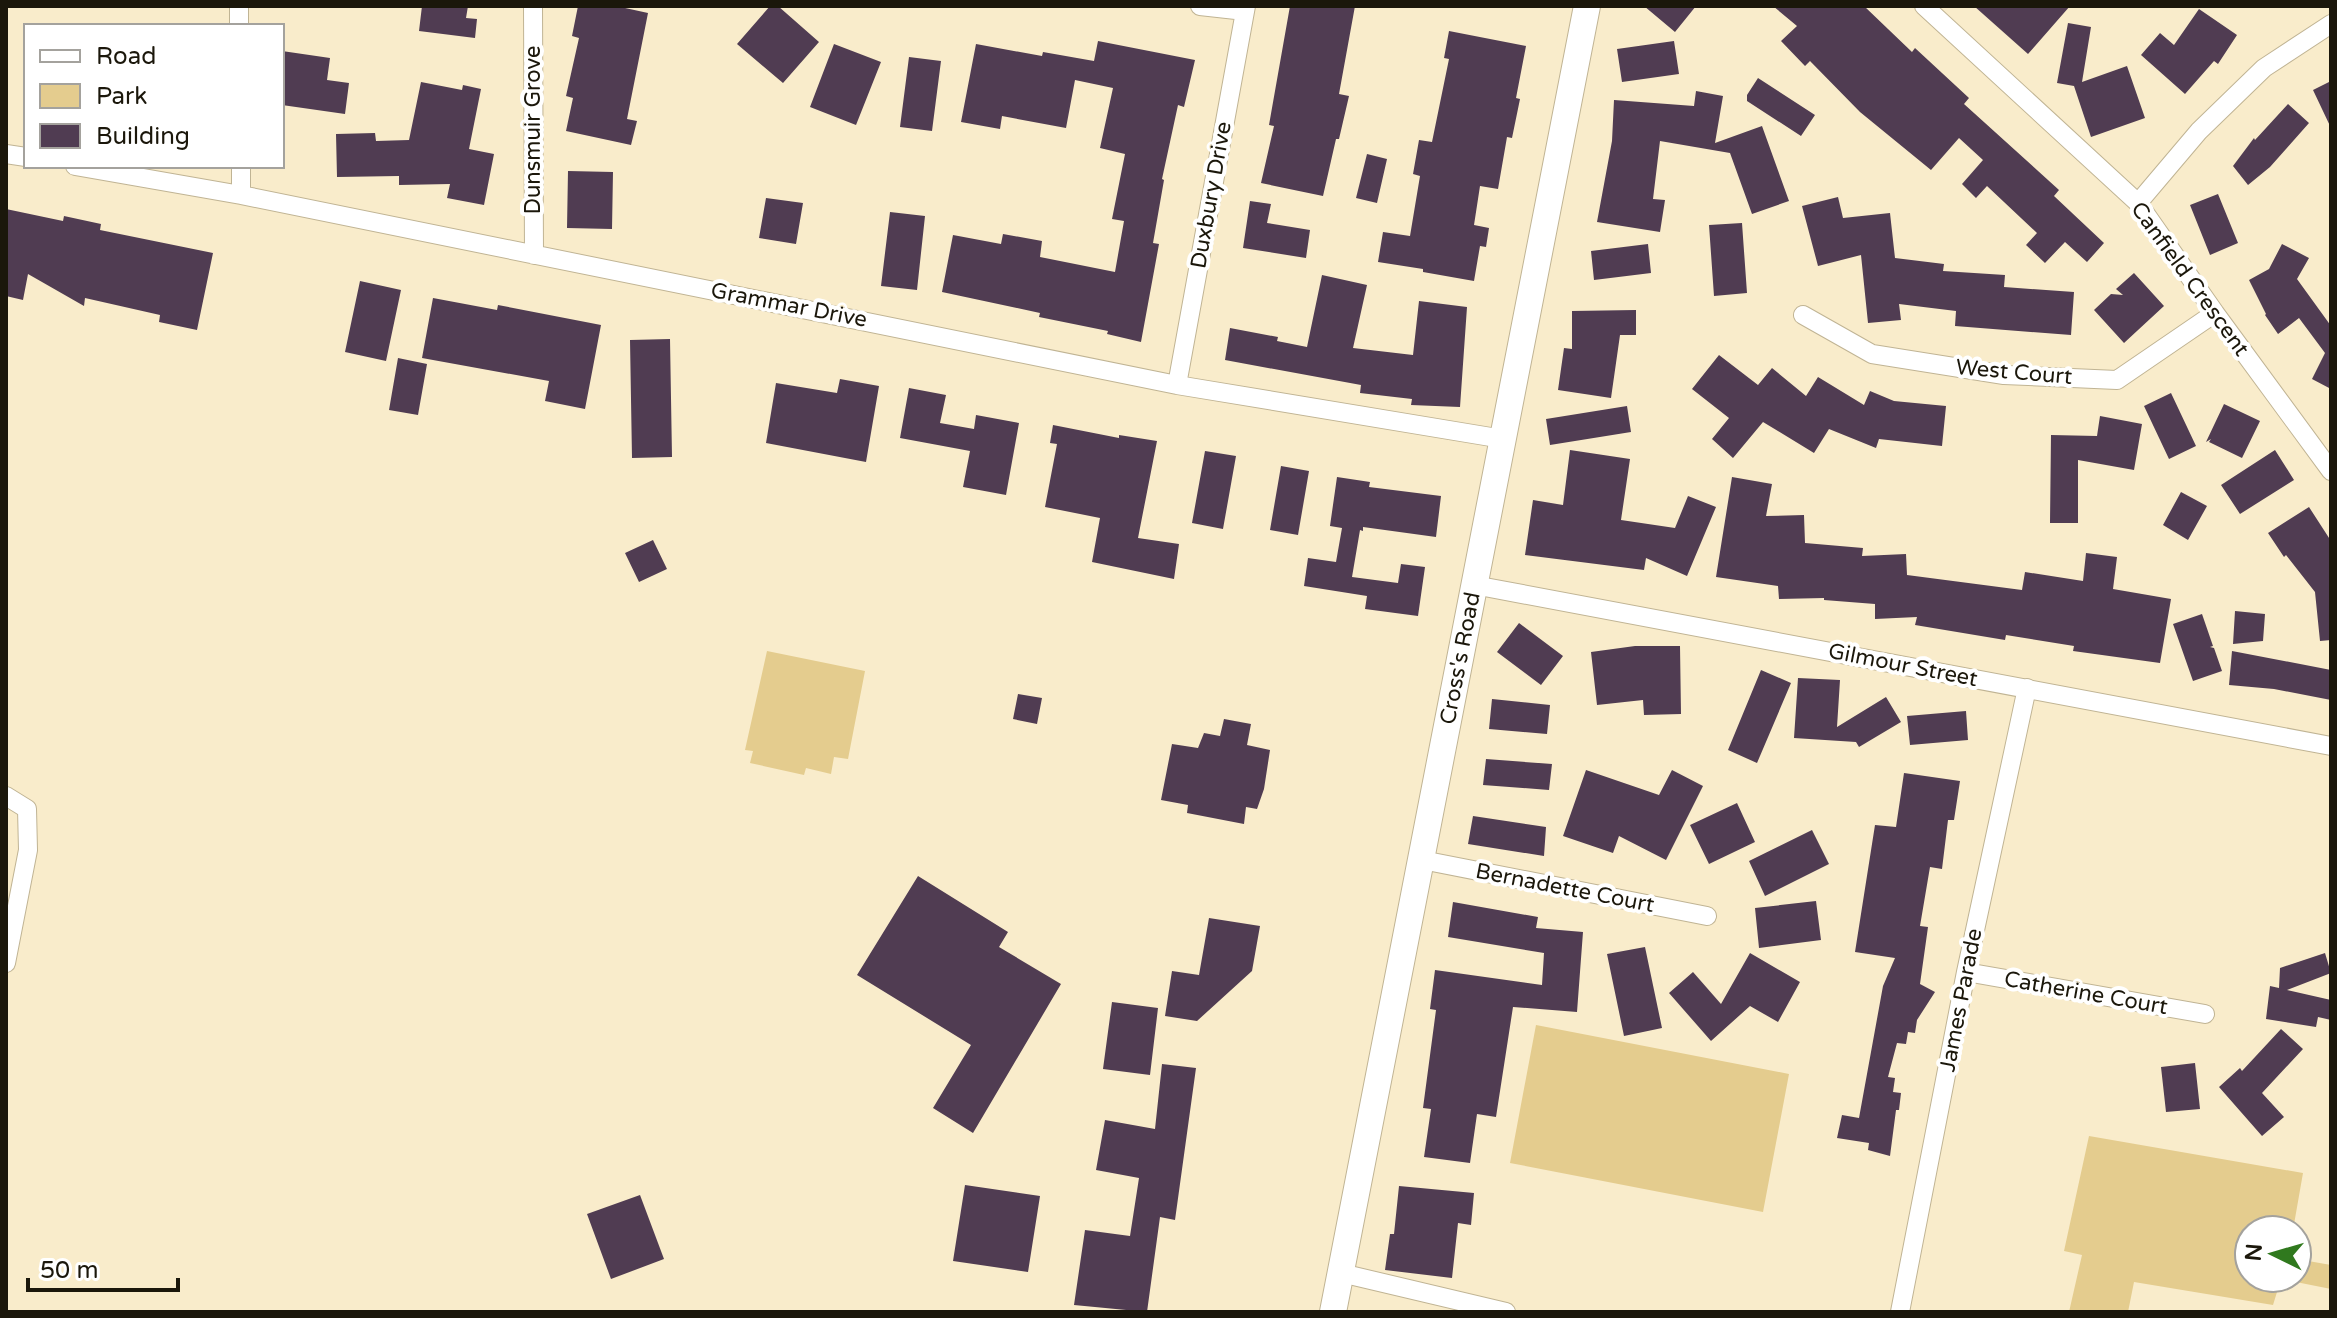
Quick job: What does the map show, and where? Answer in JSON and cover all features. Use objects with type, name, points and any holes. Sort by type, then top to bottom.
[{"type":"street","name":"Dunsmuir Grove","points":[[533,6],[534,255]]},
{"type":"street","points":[[1200,6],[1246,8]]},
{"type":"street","name":"Cross's Road","points":[[1333,1312],[1587,6]]},
{"type":"street","name":"Canfield Crescent","points":[[1924,6],[2138,203],[2331,471]]},
{"type":"street","name":"Duxbury Drive","points":[[1177,385],[1246,8]]},
{"type":"street","points":[[2138,203],[2199,131],[2264,68],[2331,24]]},
{"type":"street","name":"Grammar Drive","points":[[86,168],[241,195],[1177,385],[1503,439]]},
{"type":"street","points":[[241,168],[241,195]]},
{"type":"street","name":"West Court","points":[[1803,315],[1872,354],[2004,375],[2117,380],[2215,313]]},
{"type":"street","name":"Gilmour Street","points":[[1474,585],[2331,746]]},
{"type":"street","name":"James Parade","points":[[1900,1312],[1966,972],[2027,688]]},
{"type":"street","points":[[6,796],[27,809],[28,850],[6,963]]},
{"type":"street","name":"Bernadette Court","points":[[1422,860],[1707,916]]},
{"type":"street","name":"Catherine Court","points":[[1966,972],[2205,1014]]},
{"type":"street","points":[[1341,1273],[1506,1312]]},
{"type":"green space","points":[[767,651],[865,671],[848,759],[834,757],[831,774],[806,768],[804,775],[750,763],[753,751],[745,750]]},
{"type":"green space","points":[[1536,1025],[1789,1074],[1763,1212],[1510,1163]]},
{"type":"green space","points":[[2089,1136],[2303,1173],[2296,1214],[2233,1214],[2233,1294],[2276,1294],[2273,1305],[2134,1282],[2128,1312],[2069,1312],[2082,1255],[2064,1251]]},
{"type":"green space","points":[[2313,1262],[2331,1265],[2331,1289],[2313,1285]]},
{"type":"building","points":[[422,6],[468,6],[466,18],[477,19],[475,38],[419,31]]},
{"type":"building","points":[[578,6],[616,6],[648,13],[627,119],[637,121],[631,145],[566,131],[573,98],[566,96],[579,38],[572,36]]},
{"type":"building","points":[[770,6],[778,6],[819,42],[783,83],[737,44]]},
{"type":"building","points":[[1290,6],[1355,6],[1339,94],[1349,96],[1323,196],[1261,183],[1274,126],[1269,125]]},
{"type":"building","points":[[1644,6],[1696,6],[1675,32]]},
{"type":"building","points":[[1773,6],[1864,6],[1912,52],[1915,48],[1969,98],[1964,104],[2059,190],[2054,196],[2104,243],[2087,262],[2065,242],[2045,263],[2026,245],[2037,233],[1987,186],[1976,198],[1962,184],[1983,160],[1959,138],[1931,170],[1860,112],[1810,61],[1805,66],[1781,41],[1797,26]]},
{"type":"building","points":[[1974,6],[2070,6],[2028,54]]},
{"type":"building","points":[[2199,9],[2237,35],[2218,64],[2214,61],[2185,94],[2141,55],[2160,33],[2174,45]]},
{"type":"building","points":[[2068,23],[2091,27],[2082,82],[2127,66],[2145,118],[2091,137],[2074,86],[2057,83]]},
{"type":"building","points":[[1449,31],[1526,46],[1516,98],[1520,99],[1512,138],[1507,137],[1498,189],[1480,186],[1474,225],[1489,228],[1486,247],[1480,246],[1474,281],[1378,262],[1383,232],[1410,236],[1420,176],[1413,174],[1419,140],[1432,142],[1449,59],[1444,58]]},
{"type":"building","points":[[1098,41],[1195,60],[1184,107],[1178,105],[1162,179],[1153,243],[1159,244],[1141,342],[1107,334],[1108,331],[1039,317],[1040,313],[942,292],[953,235],[1001,244],[1003,234],[1042,241],[1040,257],[1115,272],[1124,221],[1112,219],[1125,154],[1100,148],[1113,88],[1075,80],[1066,128],[1002,116],[1000,129],[961,122],[976,44],[1042,56],[1043,52],[1094,61]]},
{"type":"building","points":[[1674,41],[1679,74],[1622,82],[1617,49]]},
{"type":"building","points":[[834,44],[881,62],[856,125],[810,107]]},
{"type":"building","points":[[284,51],[330,58],[327,80],[349,83],[345,114],[284,105]]},
{"type":"building","points":[[909,57],[941,61],[932,131],[900,127]]},
{"type":"building","points":[[1758,78],[1815,115],[1801,136],[1747,101],[1747,95]]},
{"type":"building","points":[[2331,81],[2331,128],[2313,90]]},
{"type":"building","points":[[421,82],[462,90],[463,85],[481,89],[469,149],[494,154],[484,205],[447,198],[450,184],[399,185],[399,176],[337,177],[336,134],[375,133],[376,141],[409,140]]},
{"type":"building","points":[[1696,91],[1723,96],[1715,143],[1762,126],[1789,201],[1752,214],[1730,153],[1660,141],[1653,199],[1665,200],[1660,232],[1597,222],[1612,141],[1614,100],[1694,106]]},
{"type":"building","points":[[2288,104],[2309,123],[2270,167],[2248,185],[2233,166],[2254,138]]},
{"type":"building","points":[[1367,154],[1387,159],[1377,203],[1356,198]]},
{"type":"building","points":[[568,171],[613,172],[612,229],[567,228]]},
{"type":"building","points":[[2218,194],[2238,243],[2210,255],[2190,205]]},
{"type":"building","points":[[1838,197],[1843,218],[1890,213],[1895,258],[1944,264],[1943,271],[2005,275],[2004,287],[2074,292],[2071,335],[1955,326],[1956,311],[1899,304],[1901,320],[1868,323],[1861,255],[1818,266],[1802,206]]},
{"type":"building","points":[[766,198],[803,203],[796,244],[759,238]]},
{"type":"building","points":[[1250,201],[1271,204],[1267,223],[1310,230],[1306,258],[1243,248]]},
{"type":"building","points":[[6,209],[63,221],[64,216],[101,224],[100,230],[213,253],[197,330],[159,322],[160,315],[85,298],[84,306],[28,274],[23,300],[6,296]]},
{"type":"building","points":[[890,212],[925,216],[917,290],[881,286]]},
{"type":"building","points":[[1742,223],[1747,293],[1714,296],[1709,225]]},
{"type":"building","points":[[1648,244],[1651,273],[1594,280],[1591,251]]},
{"type":"building","points":[[2282,244],[2309,258],[2297,279],[2331,326],[2331,389],[2312,379],[2325,353],[2299,318],[2278,334],[2265,315],[2249,280],[2269,269]]},
{"type":"building","points":[[2134,273],[2164,306],[2124,343],[2094,310],[2111,294],[2123,295],[2116,289]]},
{"type":"building","points":[[1322,275],[1367,285],[1353,348],[1413,355],[1419,301],[1467,307],[1460,407],[1411,405],[1412,399],[1360,393],[1361,385],[1225,360],[1230,328],[1278,337],[1277,341],[1307,347]]},
{"type":"building","points":[[360,281],[401,290],[386,361],[345,352]]},
{"type":"building","points":[[433,298],[497,310],[498,305],[601,325],[585,409],[545,401],[549,381],[422,358]]},
{"type":"building","points":[[1636,310],[1636,335],[1620,335],[1611,398],[1558,390],[1564,348],[1572,349],[1572,311]]},
{"type":"building","points":[[670,339],[672,457],[632,458],[630,340]]},
{"type":"building","points":[[1719,355],[1758,385],[1772,368],[1806,396],[1818,377],[1864,405],[1870,391],[1894,401],[1946,406],[1942,446],[1879,439],[1876,448],[1829,429],[1814,453],[1763,422],[1733,458],[1712,439],[1729,418],[1692,389]]},
{"type":"building","points":[[398,358],[427,364],[418,415],[389,410]]},
{"type":"building","points":[[840,379],[879,386],[866,462],[766,443],[776,383],[837,393]]},
{"type":"building","points":[[909,388],[946,395],[940,423],[974,429],[976,415],[1019,423],[1006,495],[963,487],[970,451],[900,438]]},
{"type":"building","points":[[2171,393],[2196,446],[2169,459],[2144,406]]},
{"type":"building","points":[[2224,404],[2260,421],[2242,458],[2209,442],[2211,439],[2206,442]]},
{"type":"building","points":[[1627,406],[1631,432],[1550,445],[1546,419]]},
{"type":"building","points":[[2100,416],[2142,424],[2134,470],[2078,460],[2078,523],[2050,523],[2051,435],[2097,436]]},
{"type":"building","points":[[1053,425],[1119,438],[1119,435],[1157,441],[1138,538],[1179,544],[1174,579],[1092,562],[1100,518],[1045,507],[1057,444],[1050,443]]},
{"type":"building","points":[[1570,450],[1630,459],[1621,520],[1675,528],[1688,496],[1716,507],[1687,576],[1646,558],[1644,570],[1525,555],[1533,500],[1563,505]]},
{"type":"building","points":[[2275,450],[2294,480],[2240,514],[2221,485]]},
{"type":"building","points":[[1205,451],[1236,456],[1223,529],[1192,523]]},
{"type":"building","points":[[1281,466],[1309,471],[1298,535],[1270,530]]},
{"type":"building","points":[[1337,477],[1370,482],[1369,487],[1441,496],[1436,537],[1363,527],[1363,531],[1360,530],[1352,577],[1398,583],[1401,564],[1425,567],[1418,616],[1365,609],[1367,596],[1304,586],[1308,558],[1336,562],[1342,528],[1330,526]]},
{"type":"building","points":[[1732,477],[1772,484],[1766,516],[1804,515],[1805,543],[1863,548],[1862,556],[1906,554],[1907,575],[2022,590],[2025,572],[2083,581],[2086,553],[2117,557],[2113,589],[2171,599],[2160,663],[2073,651],[2074,646],[2006,635],[2005,640],[1915,625],[1917,617],[1875,619],[1875,604],[1824,598],[1779,599],[1778,586],[1716,577]]},
{"type":"building","points":[[2181,492],[2207,506],[2188,540],[2163,525]]},
{"type":"building","points":[[2309,507],[2331,541],[2331,640],[2320,641],[2315,592],[2286,555],[2284,557],[2268,533]]},
{"type":"building","points":[[653,540],[667,569],[639,582],[625,553]]},
{"type":"building","points":[[2235,611],[2265,614],[2263,641],[2233,644]]},
{"type":"building","points":[[2202,614],[2213,646],[2210,647],[2214,648],[2222,671],[2193,681],[2173,624]]},
{"type":"building","points":[[1519,623],[1563,656],[1541,685],[1497,652]]},
{"type":"building","points":[[1635,646],[1680,646],[1681,714],[1644,715],[1643,700],[1597,705],[1591,652]]},
{"type":"building","points":[[2232,651],[2331,670],[2331,700],[2274,689],[2229,685]]},
{"type":"building","points":[[1761,670],[1791,683],[1757,763],[1728,750]]},
{"type":"building","points":[[1798,678],[1840,680],[1837,727],[1886,697],[1901,722],[1859,747],[1856,742],[1794,738]]},
{"type":"building","points":[[1018,694],[1042,698],[1037,724],[1013,719]]},
{"type":"building","points":[[1492,699],[1550,705],[1547,734],[1489,729]]},
{"type":"building","points":[[1966,711],[1968,740],[1910,745],[1907,716]]},
{"type":"building","points":[[1224,719],[1251,724],[1247,745],[1270,750],[1264,789],[1257,809],[1246,807],[1244,824],[1187,813],[1188,805],[1161,800],[1172,744],[1198,748],[1204,733],[1220,736]]},
{"type":"building","points":[[1486,759],[1552,764],[1549,790],[1483,785]]},
{"type":"building","points":[[1586,770],[1659,795],[1672,770],[1703,786],[1666,860],[1619,836],[1613,853],[1563,836]]},
{"type":"building","points":[[1904,773],[1960,781],[1954,820],[1948,820],[1942,869],[1930,867],[1920,926],[1928,927],[1920,984],[1935,992],[1917,1020],[1915,1033],[1908,1032],[1906,1044],[1897,1043],[1888,1077],[1895,1078],[1893,1092],[1901,1093],[1890,1156],[1868,1150],[1869,1143],[1837,1138],[1842,1115],[1859,1118],[1883,986],[1895,958],[1855,952],[1875,825],[1896,827]]},
{"type":"building","points":[[1737,803],[1755,842],[1709,864],[1690,825]]},
{"type":"building","points":[[1473,816],[1546,827],[1544,856],[1468,844]]},
{"type":"building","points":[[1812,830],[1829,864],[1765,896],[1749,861]]},
{"type":"building","points":[[918,876],[1008,932],[999,947],[1061,984],[973,1133],[933,1108],[971,1045],[857,975]]},
{"type":"building","points":[[1816,901],[1821,940],[1759,948],[1755,908]]},
{"type":"building","points":[[1453,902],[1538,917],[1536,928],[1583,932],[1577,1012],[1513,1007],[1496,1117],[1477,1114],[1470,1163],[1424,1157],[1431,1109],[1423,1108],[1436,1010],[1430,1009],[1435,970],[1542,985],[1544,953],[1448,937]]},
{"type":"building","points":[[1209,918],[1260,926],[1252,971],[1197,1021],[1165,1016],[1172,971],[1199,975]]},
{"type":"building","points":[[1645,947],[1662,1028],[1624,1036],[1607,954]]},
{"type":"building","points":[[1750,953],[1800,982],[1778,1022],[1750,1006],[1711,1041],[1669,993],[1693,972],[1721,1004]]},
{"type":"building","points":[[2325,953],[2331,973],[2287,990],[2331,1000],[2331,1020],[2318,1017],[2316,1027],[2266,1019],[2270,986],[2279,988],[2280,968]]},
{"type":"building","points":[[1112,1002],[1158,1008],[1150,1075],[1103,1069]]},
{"type":"building","points":[[2281,1029],[2303,1049],[2262,1093],[2284,1117],[2262,1136],[2219,1087],[2240,1068],[2242,1071]]},
{"type":"building","points":[[2195,1063],[2200,1109],[2166,1112],[2161,1067]]},
{"type":"building","points":[[1162,1064],[1196,1068],[1175,1220],[1160,1217],[1147,1312],[1074,1305],[1085,1230],[1130,1236],[1139,1178],[1096,1170],[1105,1120],[1155,1129]]},
{"type":"building","points":[[965,1185],[1040,1196],[1028,1272],[953,1261]]},
{"type":"building","points":[[1399,1186],[1474,1193],[1471,1225],[1458,1223],[1452,1278],[1385,1270],[1390,1234],[1394,1234]]},
{"type":"building","points":[[640,1195],[664,1259],[611,1279],[587,1214]]}]
